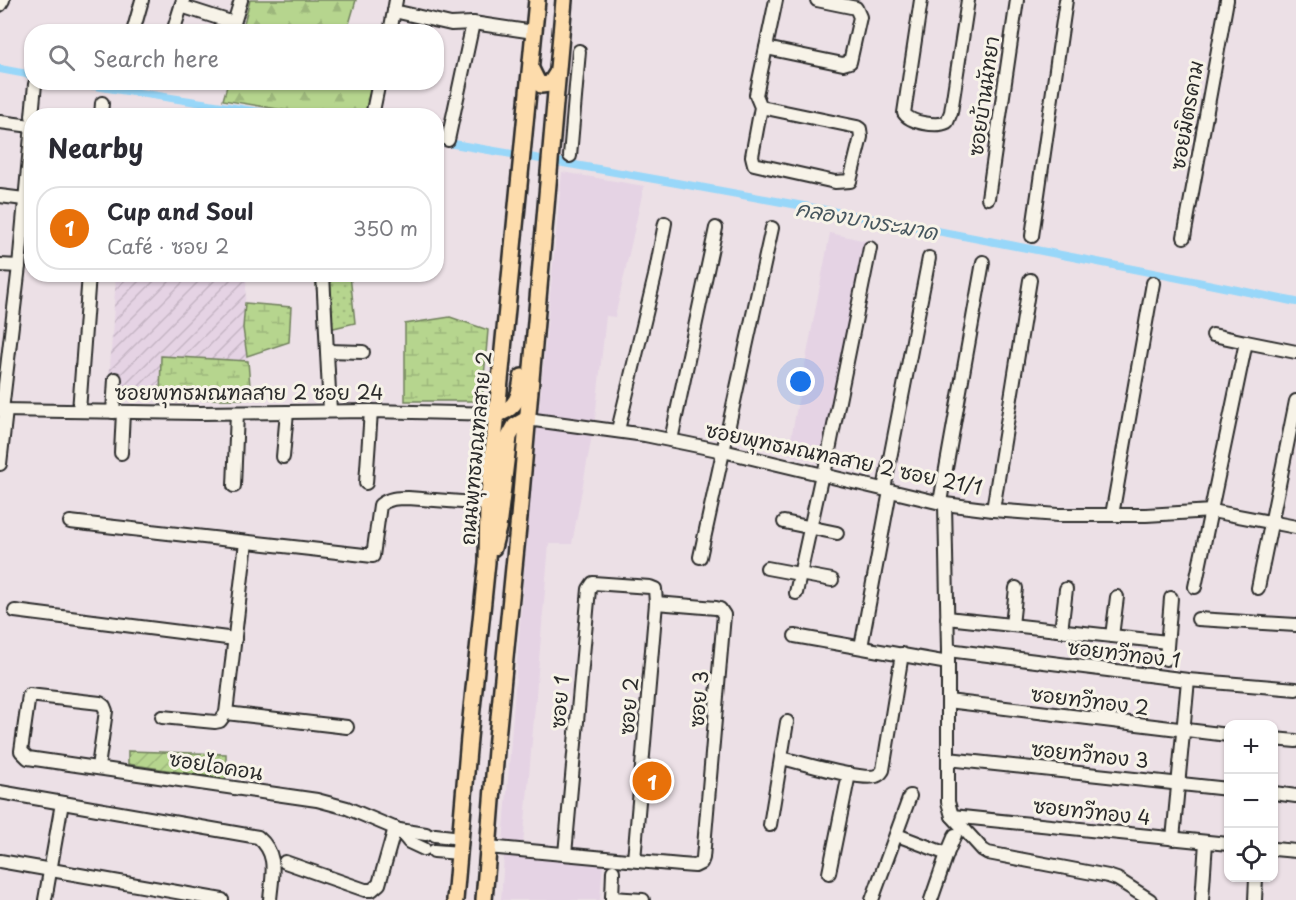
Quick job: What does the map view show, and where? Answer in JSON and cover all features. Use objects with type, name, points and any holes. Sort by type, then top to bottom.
[{"type":"main road","name":"ถนนพุทธมณฑลสาย 2","points":[[455,900],[487,562],[488,504],[537,0]]},
{"type":"main road","points":[[484,900],[564,0]]},
{"type":"main road","points":[[531,69],[541,85],[550,84],[557,73]]},
{"type":"main road","points":[[498,414],[512,408],[519,394],[532,295],[539,280]]},
{"type":"main road","points":[[487,562],[498,528],[509,437],[515,426],[527,419]]},
{"type":"main road","points":[[469,738],[475,726],[483,723],[493,726],[497,738]]},
{"type":"street","points":[[0,5],[3,0]]},
{"type":"street","points":[[135,24],[142,0]]},
{"type":"street","points":[[234,24],[241,0]]},
{"type":"street","points":[[760,107],[860,129],[861,137],[853,177],[847,182],[835,182],[754,164],[752,156],[760,107],[756,95],[776,0]]},
{"type":"street","points":[[766,48],[843,64],[850,62],[860,17],[859,11],[856,8],[817,0]]},
{"type":"street","points":[[921,0],[904,113],[911,120],[941,125],[947,122],[951,112],[968,0]]},
{"type":"street","name":"ซอยบ้านนัทยา","points":[[988,198],[1017,0]]},
{"type":"street","points":[[1032,236],[1066,0]]},
{"type":"street","name":"ซอยมิตรคาม","points":[[1184,237],[1227,0]]},
{"type":"street","points":[[175,24],[182,3],[227,24]]},
{"type":"street","points":[[391,24],[395,5],[450,24],[473,23],[534,32]]},
{"type":"street","points":[[448,140],[473,23]]},
{"type":"street","points":[[570,156],[579,51]]},
{"type":"street","points":[[33,108],[34,90]]},
{"type":"street","points":[[374,108],[377,90]]},
{"type":"street","points":[[556,97],[575,98]]},
{"type":"street","points":[[0,122],[24,124]]},
{"type":"street","points":[[0,196],[24,199],[2,410],[0,464]]},
{"type":"street","points":[[618,430],[651,296],[665,223]]},
{"type":"street","points":[[671,440],[716,228]]},
{"type":"street","points":[[700,557],[772,228]]},
{"type":"street","points":[[796,593],[812,527],[870,248]]},
{"type":"street","points":[[861,647],[929,258]]},
{"type":"street","points":[[983,262],[942,503],[948,656],[948,802],[952,816],[988,853],[1108,876],[1117,879],[1150,900]]},
{"type":"street","points":[[0,265],[18,266]]},
{"type":"street","points":[[993,510],[1030,280]]},
{"type":"street","points":[[79,411],[88,282]]},
{"type":"street","points":[[324,282],[330,411]]},
{"type":"street","points":[[1113,515],[1153,284]]},
{"type":"street","points":[[1213,335],[1296,352]]},
{"type":"street","points":[[1195,587],[1246,342]]},
{"type":"street","points":[[328,351],[363,352]]},
{"type":"street","points":[[115,379],[121,453]]},
{"type":"street","points":[[1258,588],[1296,401]]},
{"type":"street","name":"ซอยพุทธมณฑลสาย 2 ซอย 24","points":[[2,410],[371,411],[498,414]]},
{"type":"street","points":[[366,483],[371,411]]},
{"type":"street","points":[[234,486],[237,412]]},
{"type":"street","points":[[283,457],[287,412]]},
{"type":"street","name":"ซอยพุทธมณฑลสาย 2 ซอย 21/1","points":[[527,419],[618,430],[671,440],[942,503],[1036,514],[1113,515],[1212,511],[1296,527]]},
{"type":"street","points":[[70,522],[373,556],[380,505],[384,501],[408,498],[488,504]]},
{"type":"street","points":[[784,522],[837,532]]},
{"type":"street","points":[[162,717],[215,722],[220,721],[226,713],[246,542]]},
{"type":"street","points":[[767,568],[832,580]]},
{"type":"street","name":"ซอย 1","points":[[565,854],[589,589],[593,583],[653,588],[656,591],[656,603]]},
{"type":"street","points":[[1012,625],[1016,588]]},
{"type":"street","points":[[1061,631],[1066,589]]},
{"type":"street","points":[[1112,636],[1117,597]]},
{"type":"street","points":[[1166,658],[1171,598]]},
{"type":"street","name":"ซอย 3","points":[[634,860],[695,866],[701,863],[703,858],[724,615],[720,609],[716,608],[656,603]]},
{"type":"street","name":"ซอย 2","points":[[634,860],[656,603]]},
{"type":"street","points":[[15,611],[235,639]]},
{"type":"street","points":[[947,618],[1167,642]]},
{"type":"street","points":[[1197,619],[1296,625]]},
{"type":"street","name":"ซอยทวีทอง 1","points":[[795,636],[902,654],[948,656],[1296,689]]},
{"type":"street","points":[[781,758],[849,774],[873,777],[879,775],[884,770],[902,654]]},
{"type":"street","points":[[1173,839],[1188,680]]},
{"type":"street","name":"ซอยไอคอน","points":[[98,766],[106,711],[104,706],[100,703],[29,695],[21,751],[28,758],[98,766],[317,800],[347,808],[397,829],[430,834],[460,846]]},
{"type":"street","name":"ซอยทวีทอง 2","points":[[948,701],[1224,735]]},
{"type":"street","points":[[226,713],[347,727]]},
{"type":"street","points":[[770,825],[787,722]]},
{"type":"street","points":[[1278,739],[1296,741]]},
{"type":"street","name":"ซอยทวีทอง 3","points":[[948,759],[1224,789]]},
{"type":"street","points":[[829,873],[849,774]]},
{"type":"street","points":[[0,792],[258,837],[267,845],[272,855],[270,900]]},
{"type":"street","points":[[1278,794],[1296,796]]},
{"type":"street","points":[[872,900],[910,796]]},
{"type":"street","points":[[45,900],[62,802]]},
{"type":"street","name":"ซอยทวีทอง 4","points":[[952,816],[1224,844]]},
{"type":"street","points":[[285,862],[365,890],[372,890],[379,884],[397,829]]},
{"type":"street","name":"ซอยไอคอน","points":[[397,829],[409,842],[429,850],[460,846]]},
{"type":"street","points":[[931,900],[955,835]]},
{"type":"street","points":[[897,836],[947,854]]},
{"type":"street","points":[[1202,900],[1206,842]]},
{"type":"street","points":[[488,847],[634,860]]},
{"type":"street","points":[[1278,849],[1296,851]]},
{"type":"street","points":[[0,861],[222,900]]},
{"type":"street","points":[[613,871],[612,899],[643,900]]},
{"type":"street","points":[[1255,900],[1256,882]]},
{"type":"shaded area","points":[[562,172],[644,186],[615,317],[606,316],[595,419],[572,544],[549,544],[523,845],[503,843],[528,521]]},
{"type":"shaded area","points":[[830,233],[866,241],[822,463],[788,454]]},
{"type":"shaded area","points":[[116,282],[246,282],[243,328],[248,361],[162,356],[160,399],[108,397]]},
{"type":"shaded area","points":[[504,856],[603,863],[600,900],[501,900]]},
{"type":"green space","points":[[250,0],[356,0],[349,24],[244,24]]},
{"type":"green space","points":[[226,90],[371,90],[367,108],[272,108],[223,100]]},
{"type":"green space","points":[[316,282],[351,282],[355,323],[321,331]]},
{"type":"green space","points":[[245,303],[291,307],[289,342],[247,356],[243,328]]},
{"type":"green space","points":[[450,317],[488,330],[482,401],[405,401],[405,324]]},
{"type":"green space","points":[[161,356],[248,361],[251,399],[160,399]]},
{"type":"green space","points":[[128,751],[226,754],[226,779],[128,764]]},
{"type":"waterway","name":"คลองบางระมาด","points":[[0,69],[24,74]]},
{"type":"waterway","name":"คลองบางระมาด","points":[[121,90],[234,108]]},
{"type":"waterway","name":"คลองบางระมาด","points":[[444,142],[867,218],[1296,302]]},
{"type":"place","name":"Cup and Soul","points":[[652,781]]}]
